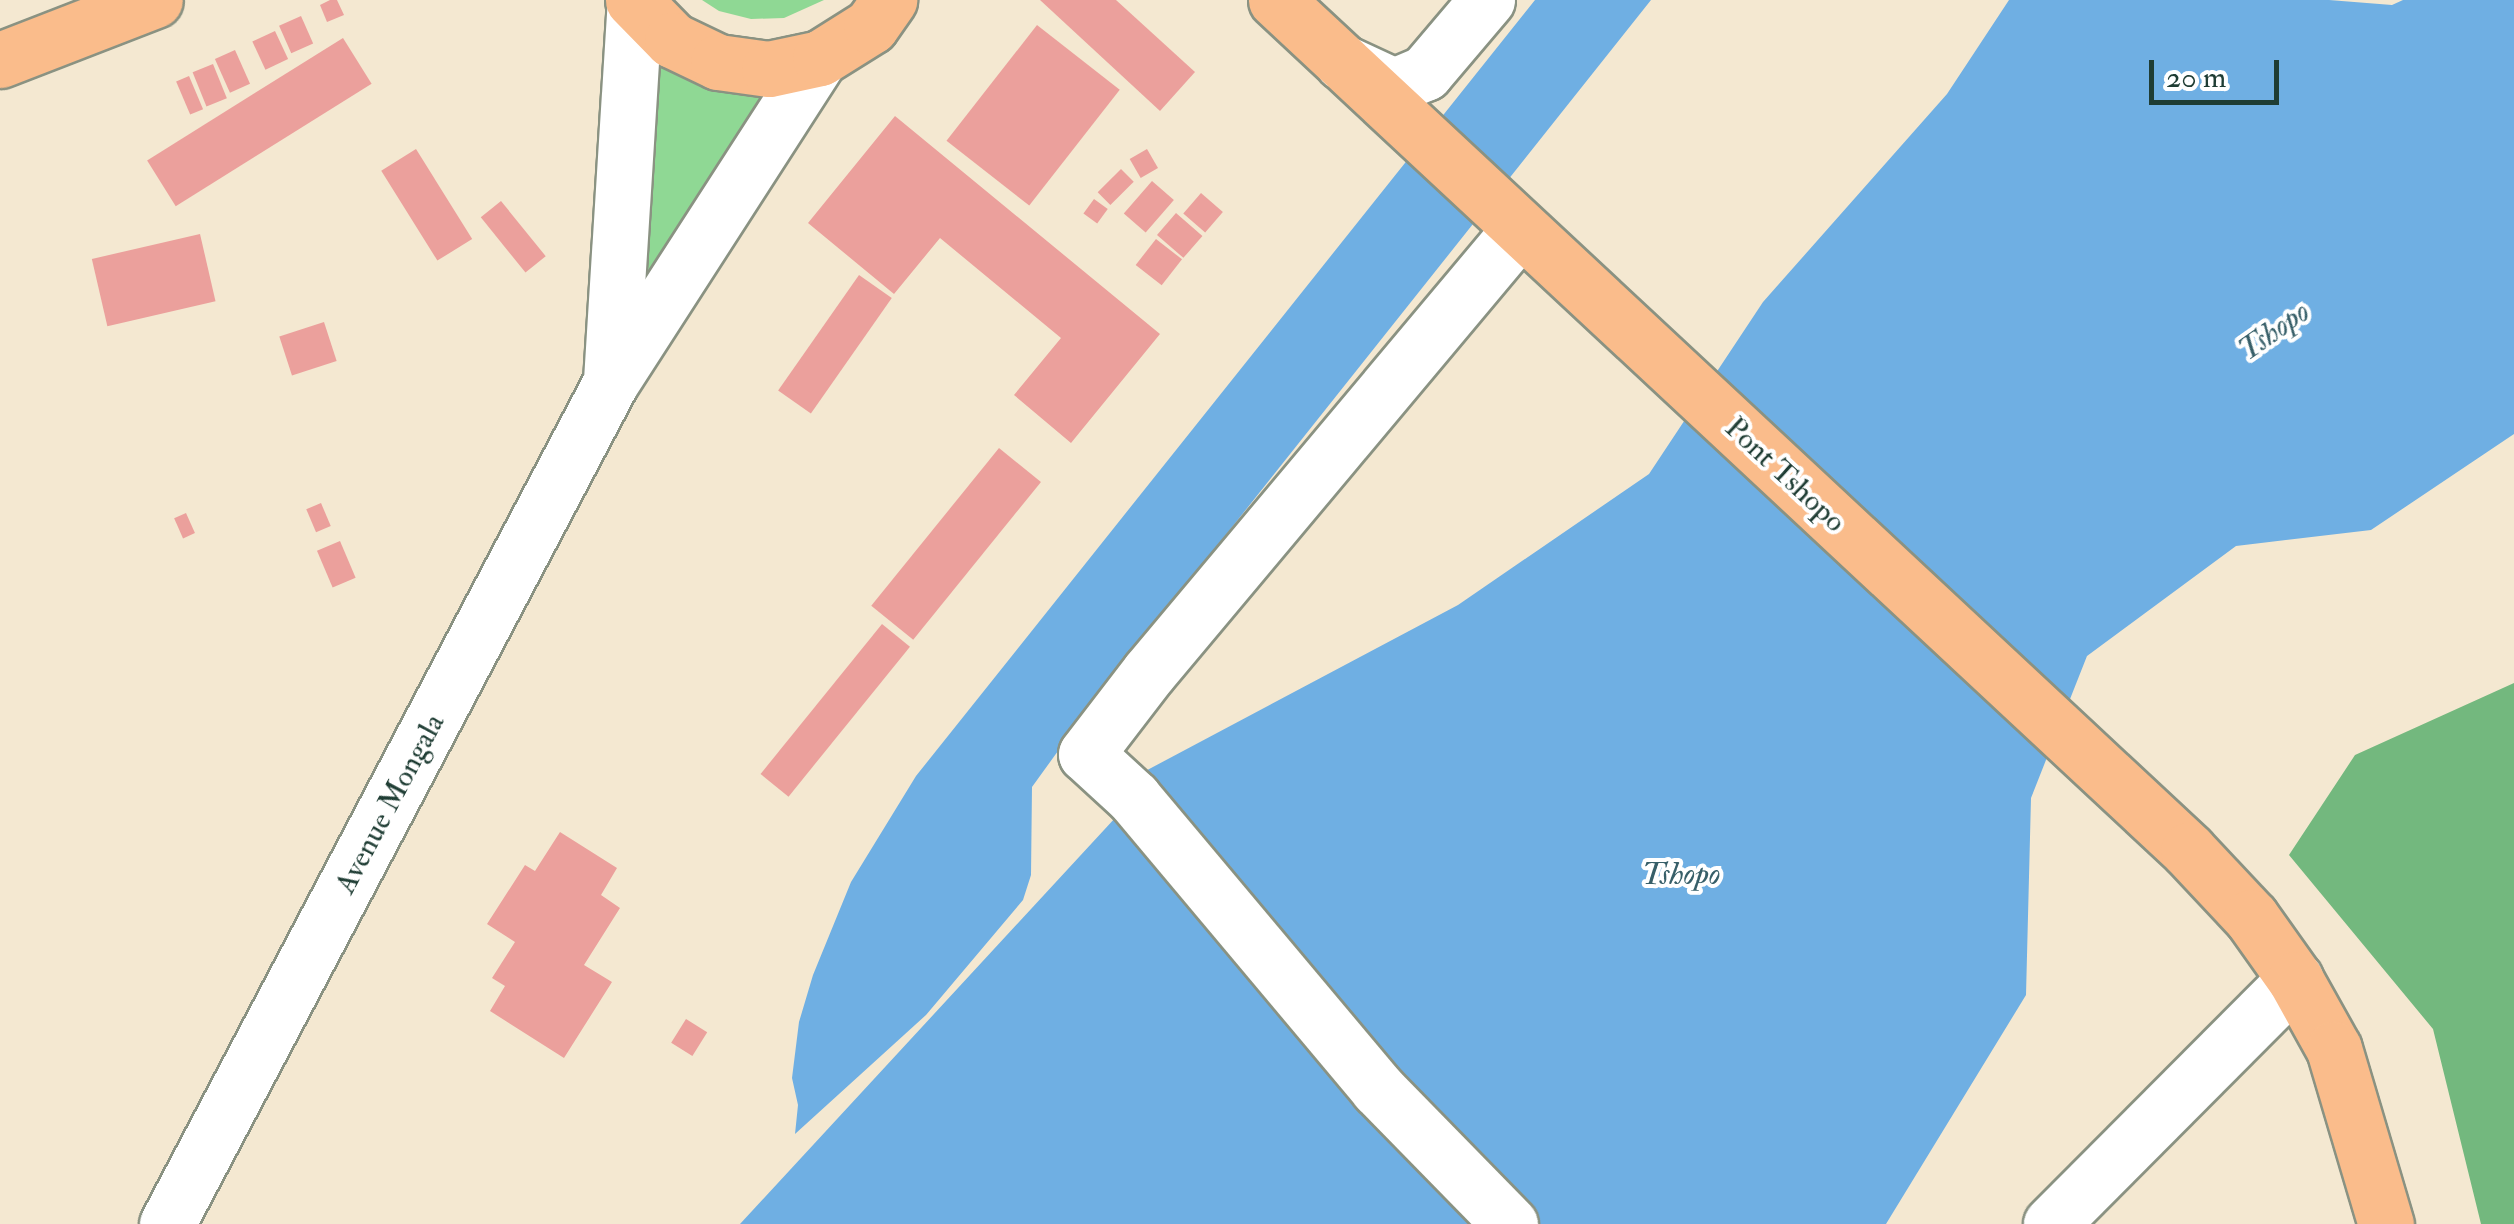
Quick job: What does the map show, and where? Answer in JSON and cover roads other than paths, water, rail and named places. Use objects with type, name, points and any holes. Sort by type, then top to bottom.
[{"type":"highway","points":[[634,2],[672,40],[718,62],[769,69],[820,58],[871,26],[889,0]]},
{"type":"highway","name":"Pont Tshopo","points":[[1276,0],[2188,850],[2251,917],[2295,980],[2334,1049],[2386,1224]]},
{"type":"highway","points":[[0,60],[152,1]]},
{"type":"street","points":[[1342,62],[1394,86],[1425,72],[1486,0]]},
{"type":"street","points":[[611,382],[634,2]]},
{"type":"street","name":"Avenue Mongala","points":[[167,1224],[611,382],[820,58]]},
{"type":"street","points":[[1510,1224],[1378,1089],[1134,798],[1086,754],[1148,672],[1520,229]]},
{"type":"street","points":[[2051,1224],[2295,980]]},
{"type":"water","points":[[1535,0],[1651,0],[1097,697],[1032,787],[1031,875],[1023,900],[926,1015],[795,1134],[798,1105],[792,1078],[799,1022],[813,975],[851,882],[916,776]]},
{"type":"water","name":"Tshopo","points":[[2009,0],[2329,0],[2392,5],[2403,0],[2514,0],[2514,434],[2371,530],[2236,546],[2087,656],[2031,798],[2026,995],[1886,1224],[740,1224],[1128,804],[1136,776],[1458,605],[1649,474],[1763,302],[1947,94]]}]
